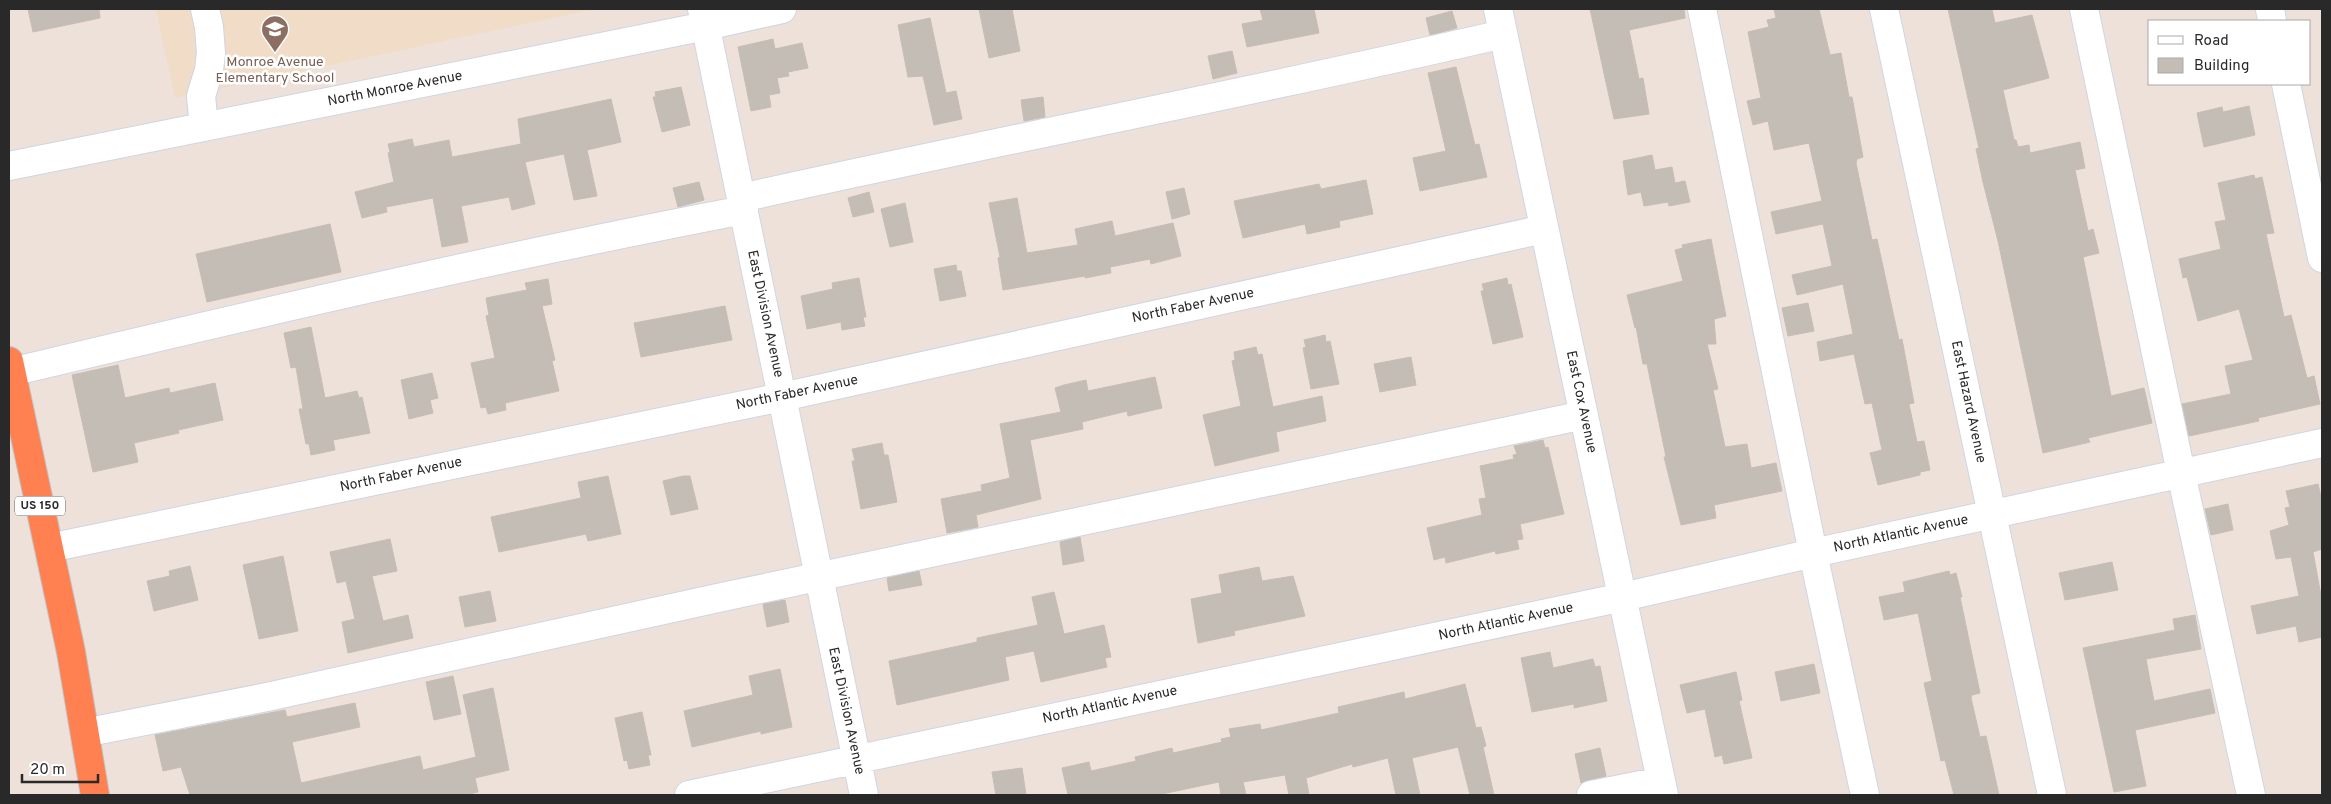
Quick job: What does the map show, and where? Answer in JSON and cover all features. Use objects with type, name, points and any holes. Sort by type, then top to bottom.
[{"type":"highway","name":"US 150","points":[[10,366],[71,652],[96,795]]},
{"type":"highway","name":"US 150","points":[[71,652],[111,795]]},
{"type":"street","points":[[204,127],[201,96],[209,70],[211,53],[209,27],[205,9]]},
{"type":"street","name":"North Monroe Avenue","points":[[9,166],[204,127],[704,17],[782,9]]},
{"type":"street","points":[[1702,9],[1813,553],[1865,795]]},
{"type":"street","name":"East Hazard Avenue","points":[[1884,9],[2052,795]]},
{"type":"street","points":[[2084,9],[2181,473],[2251,795]]},
{"type":"street","name":"East Division Avenue","points":[[704,17],[864,795]]},
{"type":"street","points":[[10,366],[622,233],[927,157],[1238,93],[1500,21]]},
{"type":"street","name":"East Cox Avenue","points":[[1500,21],[1663,788]]},
{"type":"street","points":[[2286,85],[2322,258]]},
{"type":"street","name":"North Faber Avenue","points":[[49,548],[782,397],[1544,229]]},
{"type":"street","points":[[94,731],[267,697],[819,577],[1584,415]]},
{"type":"street","name":"North Atlantic Avenue","points":[[689,795],[1623,597],[1813,553],[2322,443]]},
{"type":"street","points":[[1591,795],[1663,788]]},
{"type":"shaded area","name":"Monroe Avenue Elementary School","points":[[156,9],[595,9],[175,98]]},
{"type":"building","points":[[28,9],[99,9],[100,18],[33,32]]},
{"type":"building","points":[[979,9],[1012,9],[1020,51],[989,58]]},
{"type":"building","points":[[1260,9],[1314,9],[1319,33],[1247,47],[1242,24],[1263,20]]},
{"type":"building","points":[[1590,9],[1684,9],[1685,18],[1629,30],[1639,79],[1643,78],[1649,114],[1614,119]]},
{"type":"building","points":[[1774,9],[1819,9],[1830,55],[1841,53],[1849,97],[1852,97],[1863,157],[1857,159],[1856,163],[1872,240],[1877,239],[1899,340],[1902,339],[1914,403],[1909,404],[1917,442],[1924,441],[1930,470],[1920,472],[1920,475],[1878,485],[1870,453],[1882,450],[1872,403],[1865,404],[1854,354],[1820,361],[1817,342],[1853,334],[1843,284],[1797,295],[1792,275],[1832,266],[1823,224],[1776,234],[1771,212],[1822,201],[1809,143],[1774,150],[1768,121],[1753,125],[1747,101],[1761,98],[1748,32],[1769,27],[1767,20],[1776,18]]},
{"type":"building","points":[[1948,9],[1992,9],[1995,23],[2032,15],[2049,78],[2003,90],[2014,140],[2016,140],[2018,147],[2029,145],[2030,153],[2080,142],[2085,168],[2075,170],[2088,231],[2093,229],[2099,253],[2083,257],[2111,396],[2144,388],[2152,423],[2088,438],[2090,442],[2043,453],[1998,241],[1983,182],[1976,149],[1979,148]]},
{"type":"building","points":[[1452,11],[1457,28],[1430,35],[1426,18]]},
{"type":"building","points":[[930,18],[946,93],[956,91],[962,119],[934,125],[923,76],[908,77],[898,25]]},
{"type":"building","points":[[773,39],[775,49],[802,43],[808,68],[788,72],[789,76],[777,78],[780,93],[769,95],[771,107],[751,111],[738,47]]},
{"type":"building","points":[[1232,51],[1237,73],[1213,79],[1208,56]]},
{"type":"building","points":[[1456,67],[1475,145],[1479,144],[1487,177],[1420,191],[1413,158],[1446,151],[1428,73]]},
{"type":"building","points":[[681,87],[690,125],[662,132],[653,97],[656,97],[655,92]]},
{"type":"building","points":[[1043,97],[1045,117],[1024,121],[1021,100]]},
{"type":"building","points":[[611,99],[621,142],[587,150],[597,196],[574,200],[564,154],[525,162],[535,204],[512,210],[509,197],[461,206],[468,242],[442,247],[433,198],[386,207],[387,212],[362,218],[355,192],[394,182],[388,144],[412,139],[414,147],[449,140],[452,157],[521,144],[518,119]]},
{"type":"building","points":[[2249,106],[2255,135],[2204,147],[2197,113],[2222,107],[2223,112]]},
{"type":"building","points":[[1652,155],[1655,170],[1672,167],[1675,183],[1685,181],[1690,202],[1669,206],[1668,202],[1644,206],[1641,192],[1628,195],[1623,161]]},
{"type":"building","points":[[2254,175],[2255,179],[2262,177],[2274,233],[2266,234],[2284,317],[2291,315],[2307,378],[2314,376],[2320,404],[2258,418],[2259,421],[2189,436],[2182,404],[2231,394],[2225,366],[2253,360],[2239,309],[2198,321],[2187,277],[2183,278],[2179,259],[2221,249],[2215,222],[2226,220],[2218,183]]},
{"type":"building","points":[[1366,180],[1373,214],[1339,221],[1340,227],[1307,234],[1305,224],[1243,238],[1234,201],[1319,184],[1321,189]]},
{"type":"building","points":[[699,182],[704,200],[678,207],[673,188]]},
{"type":"building","points":[[1184,188],[1190,214],[1172,219],[1166,192]]},
{"type":"building","points":[[869,192],[874,212],[853,217],[848,198]]},
{"type":"building","points":[[1017,198],[1027,253],[1078,245],[1075,229],[1112,221],[1115,236],[1173,223],[1181,256],[1151,264],[1150,259],[1110,267],[1111,273],[1085,278],[1085,276],[1003,290],[998,258],[1000,257],[989,203]]},
{"type":"building","points":[[905,203],[913,242],[890,247],[881,209]]},
{"type":"building","points":[[330,224],[341,272],[207,302],[196,254]]},
{"type":"building","points":[[1711,239],[1726,316],[1714,319],[1716,344],[1707,344],[1718,389],[1713,390],[1725,447],[1747,444],[1751,468],[1776,463],[1782,491],[1714,505],[1716,518],[1681,525],[1664,457],[1666,457],[1647,364],[1643,364],[1636,327],[1627,295],[1683,281],[1675,250],[1683,248],[1682,245]]},
{"type":"building","points":[[956,265],[957,271],[961,271],[966,296],[940,301],[934,269]]},
{"type":"building","points":[[859,278],[866,317],[863,317],[865,326],[842,330],[841,322],[807,329],[801,296],[833,289],[832,283]]},
{"type":"building","points":[[1507,278],[1508,285],[1511,284],[1523,337],[1493,344],[1481,291],[1484,291],[1482,284]]},
{"type":"building","points":[[548,279],[552,304],[542,306],[555,360],[552,361],[559,391],[505,403],[506,410],[488,414],[486,407],[481,408],[471,363],[495,358],[486,316],[489,315],[486,298],[527,290],[525,283]]},
{"type":"building","points":[[1808,303],[1814,331],[1788,336],[1782,308]]},
{"type":"building","points":[[725,306],[732,340],[641,357],[634,323]]},
{"type":"building","points":[[311,327],[325,398],[357,391],[359,398],[362,397],[370,433],[333,440],[335,450],[311,455],[309,444],[306,444],[299,409],[303,409],[296,367],[291,368],[284,333]]},
{"type":"building","points":[[1325,335],[1326,342],[1330,341],[1339,384],[1311,389],[1303,348],[1306,347],[1304,340]]},
{"type":"building","points":[[1256,347],[1258,355],[1262,354],[1273,407],[1322,396],[1326,421],[1276,432],[1279,451],[1215,466],[1203,415],[1241,406],[1232,361],[1235,360],[1234,352]]},
{"type":"building","points":[[1411,357],[1416,385],[1380,392],[1374,364]]},
{"type":"building","points":[[118,365],[125,398],[169,388],[170,393],[215,383],[223,420],[178,430],[179,433],[134,443],[138,462],[93,472],[72,375]]},
{"type":"building","points":[[432,373],[438,398],[430,400],[433,413],[409,419],[401,380]]},
{"type":"building","points":[[1155,377],[1162,408],[1128,416],[1127,411],[1082,422],[1083,429],[1030,440],[1041,499],[976,515],[978,527],[947,533],[941,499],[982,491],[981,485],[1010,478],[1000,424],[1061,412],[1055,388],[1064,385],[1086,380],[1088,391]]},
{"type":"building","points":[[1543,440],[1545,448],[1548,447],[1564,514],[1520,524],[1523,539],[1517,540],[1519,549],[1496,554],[1495,551],[1446,563],[1445,557],[1434,560],[1427,528],[1482,515],[1479,499],[1486,498],[1480,466],[1514,459],[1513,455],[1517,454],[1514,446]]},
{"type":"building","points":[[882,443],[884,455],[888,455],[897,502],[861,509],[852,461],[855,461],[852,449]]},
{"type":"building","points":[[608,476],[621,534],[588,541],[586,534],[499,552],[491,517],[581,498],[578,482]]},
{"type":"building","points":[[690,476],[698,509],[671,515],[663,481]]},
{"type":"building","points":[[2318,484],[2322,501],[2322,549],[2313,552],[2322,601],[2322,637],[2299,642],[2296,626],[2257,634],[2251,606],[2299,596],[2291,557],[2276,559],[2270,531],[2289,525],[2285,508],[2290,507],[2286,491]]},
{"type":"building","points":[[2228,504],[2233,530],[2211,535],[2205,509]]},
{"type":"building","points":[[1080,537],[1084,561],[1063,565],[1060,542]]},
{"type":"building","points":[[390,539],[397,571],[372,576],[383,621],[408,615],[413,638],[348,653],[342,622],[355,619],[346,581],[337,583],[330,552]]},
{"type":"building","points":[[283,556],[298,631],[259,639],[243,565]]},
{"type":"building","points":[[2112,562],[2118,590],[2065,600],[2059,573]]},
{"type":"building","points":[[190,566],[198,600],[154,611],[147,581],[170,576],[169,571]]},
{"type":"building","points":[[1259,567],[1262,581],[1293,576],[1305,616],[1234,631],[1235,635],[1198,643],[1191,599],[1222,593],[1219,575]]},
{"type":"building","points":[[919,571],[922,585],[889,591],[887,578]]},
{"type":"building","points":[[1949,571],[1950,575],[1956,573],[1962,597],[1960,597],[1980,693],[1972,695],[1971,698],[1980,737],[1986,736],[1999,795],[1954,795],[1945,760],[1941,761],[1924,683],[1932,681],[1918,613],[1884,620],[1879,597],[1905,592],[1903,582]]},
{"type":"building","points":[[490,591],[496,621],[465,627],[459,597]]},
{"type":"building","points":[[1054,592],[1064,634],[1104,625],[1111,657],[1105,658],[1107,667],[1041,682],[1034,651],[1005,657],[1009,680],[897,705],[889,661],[977,642],[977,638],[1038,625],[1032,597]]},
{"type":"building","points":[[785,600],[789,622],[767,627],[763,604]]},
{"type":"building","points":[[2195,615],[2201,649],[2146,659],[2154,701],[2210,689],[2215,713],[2135,730],[2146,786],[2114,792],[2083,648],[2175,630],[2173,619]]},
{"type":"building","points":[[1550,652],[1553,668],[1593,659],[1595,667],[1600,666],[1607,701],[1574,708],[1574,704],[1532,712],[1521,658]]},
{"type":"building","points":[[1814,664],[1820,693],[1781,701],[1775,672]]},
{"type":"building","points":[[780,669],[792,727],[761,734],[761,731],[692,747],[684,711],[753,695],[749,676]]},
{"type":"building","points":[[1736,672],[1742,700],[1739,701],[1752,758],[1724,764],[1722,755],[1715,757],[1705,709],[1687,713],[1680,685]]},
{"type":"building","points":[[453,676],[461,714],[434,720],[426,682]]},
{"type":"building","points":[[1465,684],[1476,728],[1481,727],[1486,746],[1483,747],[1494,795],[1470,795],[1458,747],[1412,758],[1420,795],[1396,795],[1388,758],[1353,767],[1352,764],[1306,778],[1309,795],[1289,795],[1285,775],[1243,782],[1246,795],[1221,795],[1219,782],[1157,795],[1068,795],[1062,768],[1089,762],[1091,771],[1136,761],[1135,757],[1172,748],[1173,753],[1222,742],[1221,739],[1231,737],[1229,729],[1260,724],[1261,730],[1339,713],[1338,707],[1404,692],[1405,699]]},
{"type":"building","points":[[493,688],[509,770],[475,778],[478,792],[465,795],[190,795],[181,767],[163,771],[155,735],[285,710],[287,717],[355,703],[360,727],[292,742],[301,783],[420,756],[423,770],[476,757],[463,695]]},
{"type":"building","points":[[642,712],[651,755],[648,755],[650,765],[629,769],[627,760],[624,761],[615,718]]},
{"type":"building","points":[[1600,748],[1606,776],[1581,783],[1575,754]]},
{"type":"building","points":[[1022,768],[1026,795],[996,795],[992,772]]},
{"type":"place","name":"Monroe Avenue Elementary School","points":[[275,53]]}]
